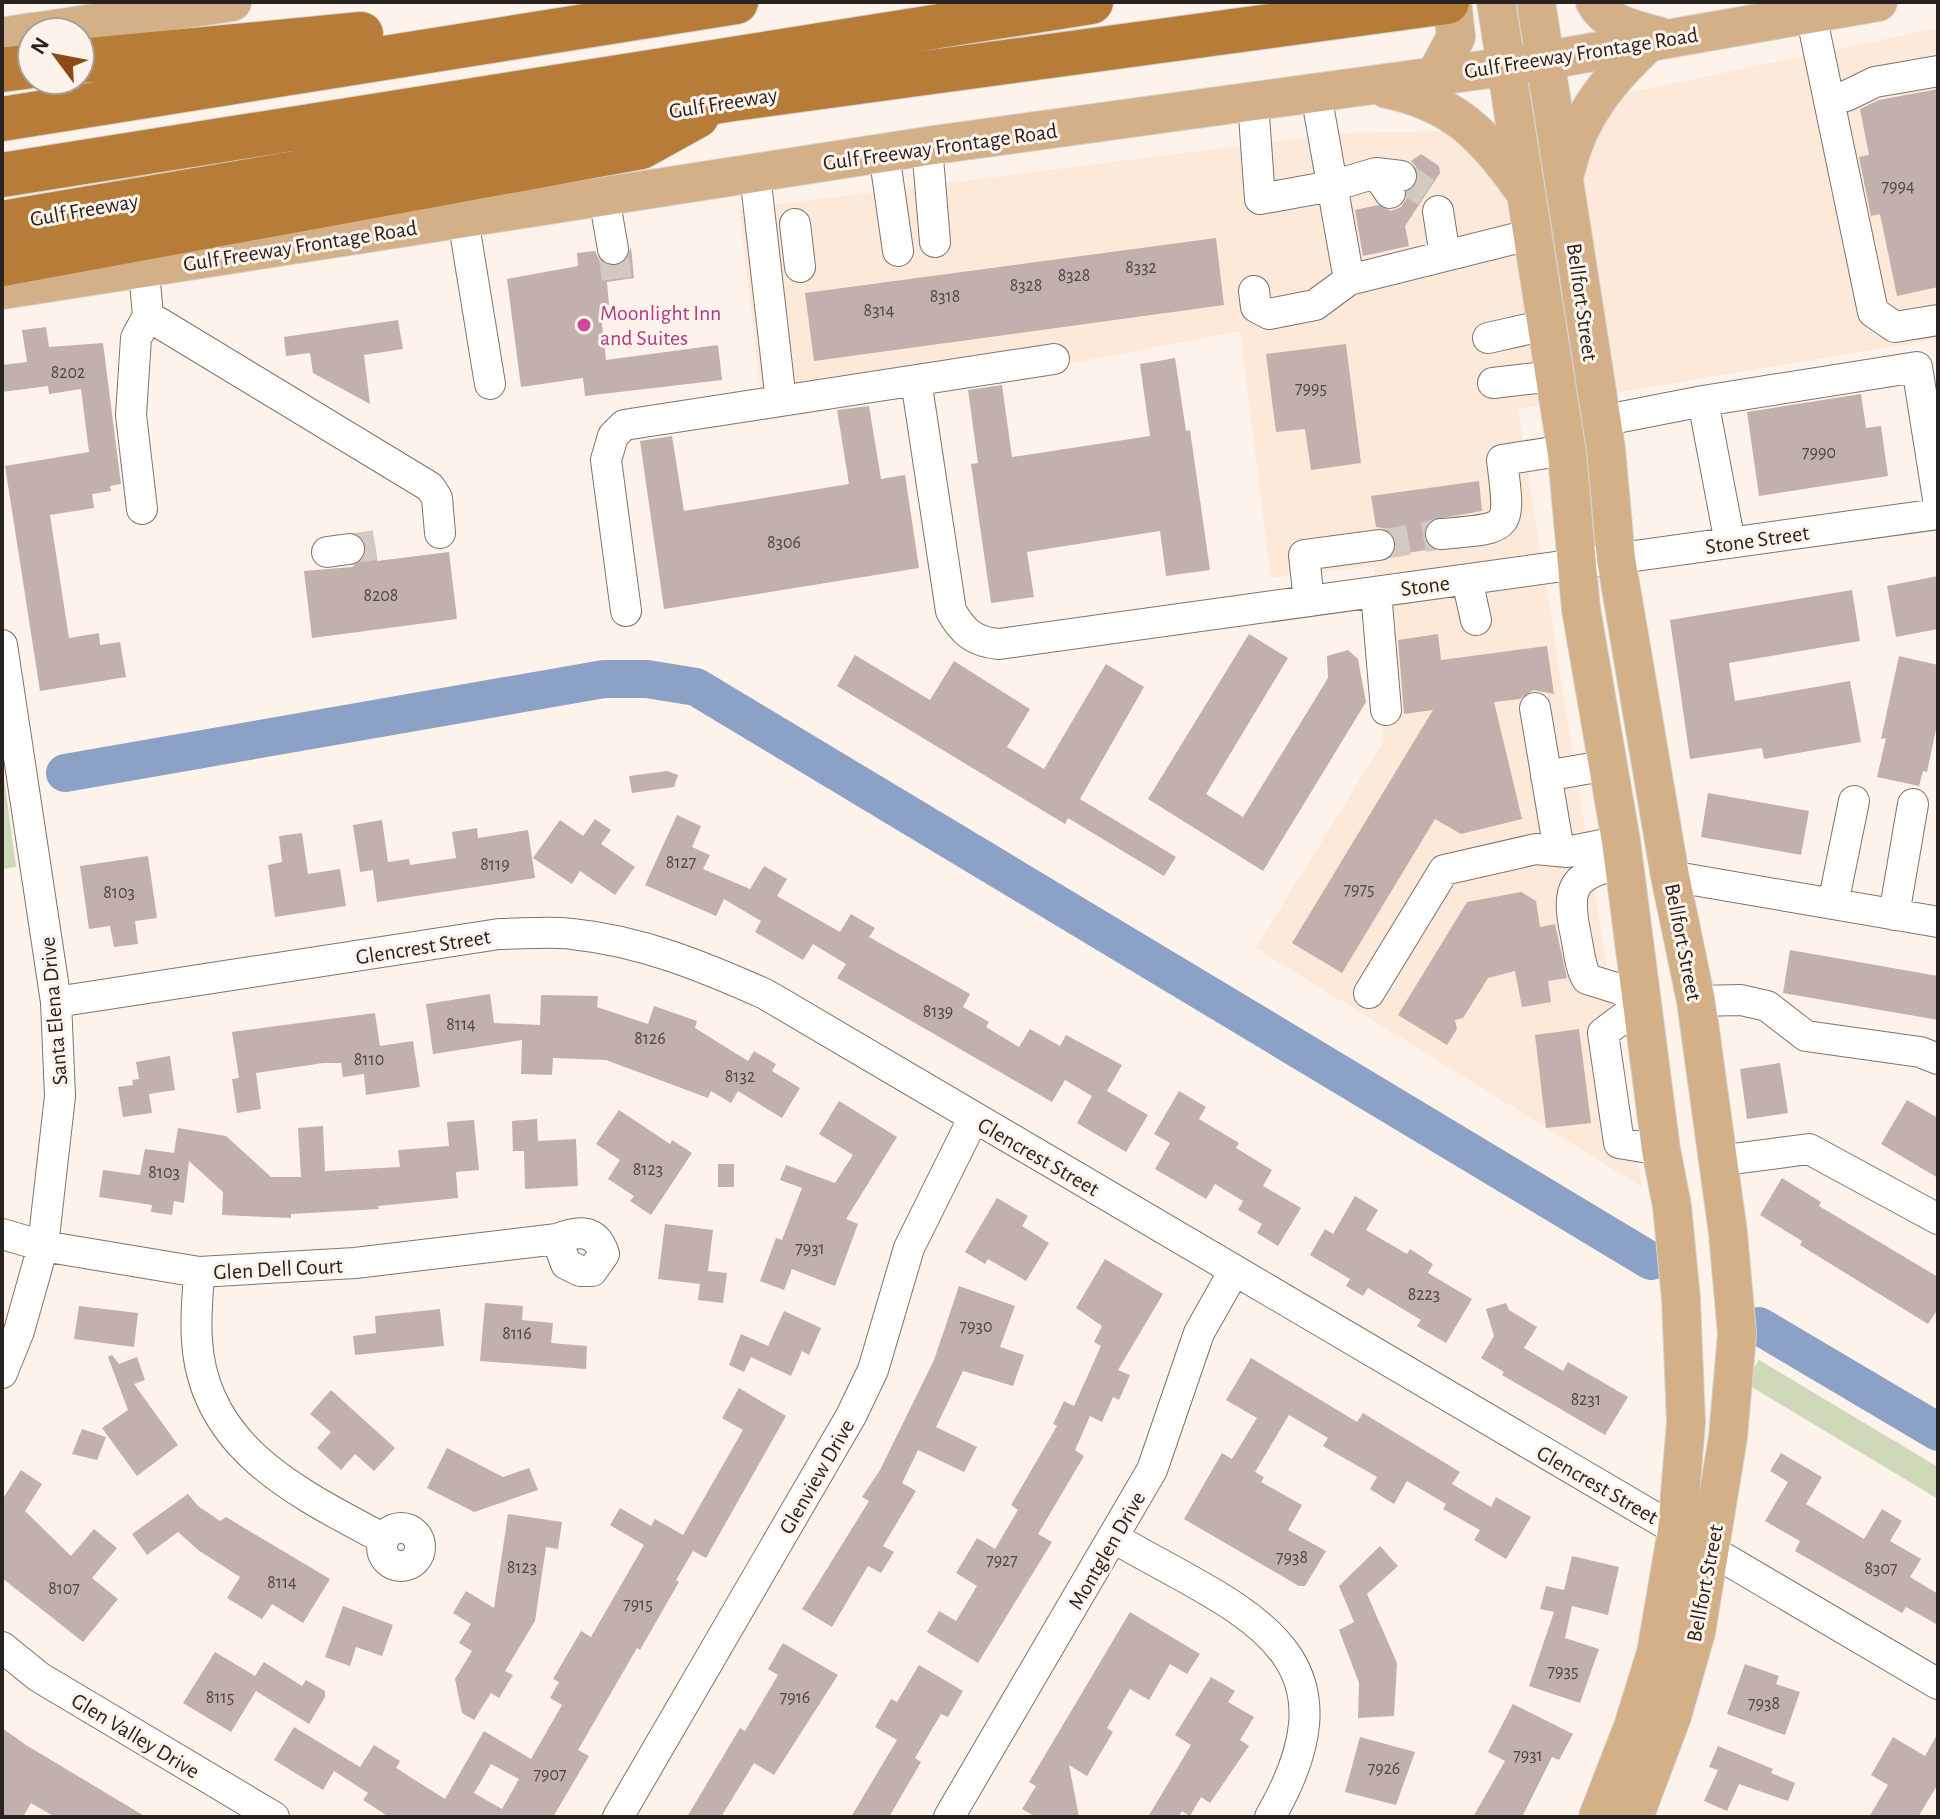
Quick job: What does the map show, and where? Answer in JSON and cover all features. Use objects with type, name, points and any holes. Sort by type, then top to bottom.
[{"type":"highway","points":[[96,59],[424,28],[594,2]]},
{"type":"highway","points":[[2,119],[736,2]]},
{"type":"highway","name":"Gulf Freeway","points":[[2,175],[1091,2]]},
{"type":"highway","name":"Gulf Freeway","points":[[2,223],[726,100],[1450,2]]},
{"type":"highway","points":[[2,264],[641,147],[726,100]]},
{"type":"main road","points":[[96,23],[232,2]]},
{"type":"main road","points":[[1435,76],[1456,37],[1450,2]]},
{"type":"main road","name":"Bellfort Street","points":[[1496,2],[1566,450],[1576,565],[1623,852],[1661,1150],[1672,1206],[1681,1299],[1686,1422],[1677,1531],[1656,1653],[1633,1727],[1598,1817]]},
{"type":"main road","name":"Bellfort Street","points":[[1536,2],[1601,421],[1616,559],[1670,876],[1696,1001],[1728,1233],[1737,1334],[1728,1437],[1696,1632],[1672,1716],[1634,1817]]},
{"type":"main road","points":[[1564,176],[1572,141],[1601,91],[1658,40],[1618,24],[1600,11],[1595,2]]},
{"type":"main road","name":"Gulf Freeway Frontage Road","points":[[2,290],[927,146],[1506,66],[1878,2]]},
{"type":"main road","points":[[1372,86],[1415,95],[1449,110],[1495,150],[1527,195]]},
{"type":"main road","points":[[1643,1003],[1696,1001]]},
{"type":"street","points":[[1811,14],[1873,312],[1895,327],[1938,320]]},
{"type":"street","points":[[1829,99],[1846,96],[1875,82],[1938,71]]},
{"type":"street","points":[[1316,94],[1349,280]]},
{"type":"street","points":[[1253,102],[1260,199],[1332,186],[1389,181]]},
{"type":"street","points":[[927,146],[935,242]]},
{"type":"street","points":[[884,153],[898,251]]},
{"type":"street","points":[[755,174],[781,401]]},
{"type":"street","points":[[604,197],[613,249]]},
{"type":"street","points":[[1427,205],[1445,256]]},
{"type":"street","points":[[463,219],[490,384]]},
{"type":"street","points":[[795,224],[800,267]]},
{"type":"street","points":[[1254,291],[1256,307],[1269,314],[1315,305],[1349,280],[1533,234]]},
{"type":"street","points":[[142,509],[131,415],[131,373],[136,338],[148,316],[144,270]]},
{"type":"street","points":[[148,316],[430,487],[437,498],[440,533]]},
{"type":"street","points":[[1488,338],[1546,325]]},
{"type":"street","points":[[626,611],[606,460],[613,436],[624,425],[1054,359]]},
{"type":"street","points":[[1601,421],[1703,401],[1917,367],[1938,499]]},
{"type":"street","points":[[1493,383],[1554,376]]},
{"type":"street","name":"Stone","points":[[916,380],[951,611],[962,631],[981,643],[999,644],[1576,565]]},
{"type":"street","points":[[1703,401],[1730,543]]},
{"type":"street","points":[[1441,534],[1494,529],[1505,520],[1508,511],[1502,460],[1566,450]]},
{"type":"street","name":"Stone Street","points":[[1576,565],[1938,514]]},
{"type":"street","points":[[1476,620],[1481,531]]},
{"type":"street","points":[[1309,601],[1304,555],[1379,545]]},
{"type":"street","points":[[1376,592],[1386,710]]},
{"type":"street","name":"Santa Elena Drive","points":[[2,645],[56,1002],[60,1096],[43,1246],[19,1331],[2,1373]]},
{"type":"street","points":[[1535,708],[1559,851]]},
{"type":"street","points":[[1546,776],[1608,765]]},
{"type":"street","points":[[1833,904],[1854,801]]},
{"type":"street","points":[[1894,915],[1913,804]]},
{"type":"street","points":[[1369,993],[1444,870],[1536,849],[1623,852]]},
{"type":"street","points":[[1623,852],[1577,883],[1569,903],[1587,979],[1619,989],[1643,1003]]},
{"type":"street","points":[[1670,876],[1938,922]]},
{"type":"street","name":"Glencrest Street","points":[[56,1002],[499,934],[569,933],[635,943],[750,988],[1938,1684]]},
{"type":"street","points":[[1696,1001],[1741,1000],[1767,1006],[1806,1036],[1920,1052],[1938,1059]]},
{"type":"street","name":"Glenview Drive","points":[[618,1817],[851,1416],[873,1370],[909,1248],[974,1117]]},
{"type":"street","points":[[1717,1161],[1809,1149],[1938,1219]]},
{"type":"street","name":"Glen Dell Court","points":[[2,1234],[43,1246],[199,1272],[355,1263],[557,1239]]},
{"type":"street","name":"Montglen Drive","points":[[949,1817],[1152,1470],[1199,1333],[1234,1271]]},
{"type":"street","points":[[199,1272],[197,1341],[213,1402],[229,1429],[257,1463],[300,1494],[384,1539]]},
{"type":"street","points":[[1114,1538],[1261,1623],[1285,1651],[1301,1683],[1306,1714],[1302,1749],[1270,1817]]},
{"type":"street","name":"Glen Valley Drive","points":[[2,1647],[39,1677],[274,1817]]},
{"type":"shaded area","points":[[1938,28],[1938,339],[1518,409],[1642,1187],[1256,948],[1383,742],[1374,566],[1271,578],[1240,331],[764,422],[739,209],[1343,133],[1445,131]]},
{"type":"green space","points":[[2,763],[16,867],[2,869]]},
{"type":"green space","points":[[1759,1360],[1938,1467],[1938,1499],[1745,1383]]},
{"type":"building","points":[[1938,89],[1938,287],[1897,296],[1880,214],[1871,216],[1859,157],[1869,155],[1860,109],[1879,100]]},
{"type":"building","points":[[1421,154],[1439,166],[1440,173],[1405,226],[1409,246],[1363,256],[1355,210],[1378,205],[1391,211],[1401,207],[1419,179],[1417,168],[1411,161]]},
{"type":"building","points":[[1216,238],[1224,305],[814,361],[805,293]]},
{"type":"building","name":"Moonlight Inn and Suites","points":[[631,247],[634,278],[607,282],[609,305],[600,306],[606,360],[718,345],[722,380],[585,396],[583,378],[521,387],[507,279],[578,266],[577,253],[595,251],[600,261],[617,266],[625,262]]},
{"type":"building","points":[[398,320],[403,349],[364,355],[370,404],[313,373],[310,353],[286,356],[284,337]]},
{"type":"building","points":[[46,327],[49,347],[103,343],[121,484],[110,486],[111,491],[92,494],[94,508],[50,515],[69,638],[99,633],[100,645],[120,642],[126,677],[40,691],[5,466],[89,452],[81,389],[49,394],[48,386],[2,392],[2,365],[27,362],[22,330]]},
{"type":"building","points":[[1346,344],[1361,463],[1311,470],[1305,429],[1276,432],[1266,354]]},
{"type":"building","points":[[1175,358],[1186,431],[1190,430],[1210,570],[1166,576],[1160,531],[1027,552],[1034,597],[991,603],[971,464],[978,463],[968,390],[1002,385],[1012,457],[1150,436],[1140,364]]},
{"type":"building","points":[[1861,394],[1866,428],[1881,426],[1888,476],[1759,496],[1747,412]]},
{"type":"building","points":[[869,406],[881,479],[905,475],[919,568],[664,609],[640,441],[672,436],[684,511],[849,484],[837,410]]},
{"type":"building","points":[[1479,481],[1482,511],[1430,520],[1423,535],[1432,549],[1394,555],[1397,543],[1394,535],[1387,529],[1376,527],[1371,496]]},
{"type":"building","points":[[375,543],[377,561],[449,552],[457,619],[312,638],[304,571],[352,567],[365,556],[366,544]]},
{"type":"building","points":[[1938,576],[1938,629],[1896,637],[1887,586]]},
{"type":"building","points":[[1852,590],[1860,641],[1729,663],[1735,701],[1850,681],[1861,742],[1764,759],[1762,748],[1690,759],[1670,620]]},
{"type":"building","points":[[1249,634],[1288,658],[1206,794],[1243,817],[1328,678],[1327,656],[1348,650],[1358,659],[1366,702],[1263,871],[1148,799]]},
{"type":"building","points":[[1438,634],[1441,660],[1547,646],[1554,694],[1533,690],[1520,699],[1494,702],[1522,819],[1461,834],[1435,819],[1342,973],[1292,943],[1433,710],[1404,714],[1398,640]]},
{"type":"building","points":[[855,655],[930,700],[954,661],[1030,709],[1007,747],[1044,769],[1106,664],[1144,687],[1080,799],[1176,857],[1164,876],[1068,818],[1065,824],[837,686]]},
{"type":"building","points":[[1899,656],[1938,665],[1938,720],[1927,772],[1923,771],[1919,786],[1877,777],[1886,738],[1881,739]]},
{"type":"building","points":[[667,771],[678,775],[674,787],[632,793],[629,776]]},
{"type":"building","points":[[1708,793],[1809,811],[1801,855],[1701,837]]},
{"type":"building","points":[[677,815],[701,826],[692,847],[710,855],[703,869],[750,889],[764,866],[787,879],[777,896],[840,932],[851,914],[875,928],[869,937],[970,994],[963,1007],[989,1022],[986,1027],[1019,1047],[1030,1029],[1060,1046],[1066,1035],[1122,1065],[1107,1091],[1148,1115],[1126,1152],[1077,1123],[1092,1096],[1065,1080],[1052,1102],[837,978],[846,964],[813,944],[803,960],[755,932],[761,921],[724,899],[716,916],[645,885]]},
{"type":"building","points":[[595,819],[611,830],[601,844],[635,867],[615,895],[580,871],[572,884],[533,858],[560,820],[583,836]]},
{"type":"building","points":[[382,820],[388,862],[409,859],[410,865],[456,858],[452,832],[477,828],[478,838],[528,830],[535,878],[377,902],[373,870],[360,872],[353,825]]},
{"type":"building","points":[[302,833],[308,874],[340,869],[346,906],[275,917],[268,865],[282,862],[279,836]]},
{"type":"building","points":[[148,856],[157,918],[135,921],[138,944],[114,947],[110,926],[89,929],[80,866]]},
{"type":"building","points":[[1521,892],[1536,901],[1540,927],[1555,924],[1567,978],[1548,981],[1551,1002],[1522,1007],[1515,971],[1488,978],[1463,1018],[1455,1020],[1457,1029],[1447,1045],[1398,1015],[1467,902]]},
{"type":"building","points":[[1790,950],[1938,976],[1938,1020],[1783,993]]},
{"type":"building","points":[[490,994],[494,1023],[540,1025],[541,995],[598,996],[597,1007],[648,1024],[654,1006],[697,1021],[695,1028],[748,1061],[754,1051],[776,1064],[772,1071],[800,1088],[782,1118],[738,1091],[731,1103],[711,1091],[708,1098],[606,1060],[553,1058],[552,1075],[521,1074],[522,1040],[433,1054],[426,1004]]},
{"type":"building","points":[[375,1013],[380,1046],[413,1041],[420,1087],[366,1095],[364,1074],[343,1077],[341,1063],[323,1063],[256,1073],[261,1109],[237,1113],[232,1079],[239,1078],[232,1032]]},
{"type":"building","points":[[1579,1029],[1591,1123],[1546,1128],[1535,1035]]},
{"type":"building","points":[[170,1056],[175,1090],[149,1094],[152,1113],[123,1117],[118,1087],[133,1085],[132,1080],[139,1079],[136,1062]]},
{"type":"building","points":[[1780,1063],[1788,1113],[1747,1119],[1740,1069]]},
{"type":"building","points":[[1179,1091],[1206,1107],[1199,1119],[1239,1143],[1236,1148],[1272,1170],[1263,1186],[1301,1208],[1278,1246],[1257,1233],[1262,1224],[1238,1210],[1243,1201],[1215,1184],[1206,1199],[1155,1169],[1170,1143],[1154,1134]]},
{"type":"building","points":[[1907,1100],[1938,1118],[1938,1178],[1881,1144]]},
{"type":"building","points":[[839,1101],[897,1137],[846,1219],[858,1224],[835,1286],[792,1269],[784,1290],[760,1281],[776,1238],[782,1240],[802,1188],[780,1180],[786,1165],[835,1183],[853,1155],[819,1134]]},
{"type":"building","points":[[619,1110],[670,1144],[672,1140],[692,1153],[651,1215],[630,1201],[634,1196],[608,1179],[620,1160],[596,1144]]},
{"type":"building","points":[[537,1119],[538,1141],[576,1139],[578,1186],[525,1189],[524,1151],[513,1151],[512,1121]]},
{"type":"building","points":[[474,1120],[479,1170],[456,1172],[458,1198],[378,1206],[379,1209],[291,1214],[291,1218],[222,1215],[223,1192],[189,1161],[184,1203],[174,1201],[172,1215],[151,1212],[152,1205],[99,1197],[103,1170],[140,1175],[145,1149],[174,1153],[178,1128],[226,1136],[271,1177],[301,1177],[298,1128],[323,1126],[325,1171],[400,1167],[398,1150],[449,1146],[447,1122]]},
{"type":"building","points":[[718,1164],[734,1164],[734,1187],[718,1187]]},
{"type":"building","points":[[1782,1178],[1821,1202],[1819,1206],[1938,1277],[1938,1309],[1928,1324],[1800,1245],[1802,1241],[1760,1215]]},
{"type":"building","points":[[1355,1196],[1378,1210],[1366,1230],[1407,1254],[1410,1249],[1433,1264],[1428,1273],[1472,1299],[1446,1343],[1417,1326],[1421,1320],[1368,1288],[1363,1296],[1346,1286],[1350,1279],[1310,1255],[1325,1229],[1333,1234]]},
{"type":"building","points":[[997,1198],[1028,1216],[1022,1226],[1049,1243],[1026,1281],[988,1259],[985,1264],[965,1252]]},
{"type":"building","points":[[665,1224],[713,1230],[708,1271],[727,1273],[723,1303],[698,1300],[700,1284],[658,1279]]},
{"type":"building","points":[[1105,1259],[1163,1294],[1118,1370],[1130,1375],[1119,1400],[1113,1397],[1102,1422],[1090,1416],[1075,1450],[1084,1456],[1038,1534],[1052,1542],[978,1663],[927,1632],[939,1611],[956,1621],[977,1586],[956,1573],[977,1538],[995,1549],[1018,1510],[1011,1505],[1057,1426],[1053,1424],[1064,1401],[1074,1406],[1101,1346],[1094,1342],[1102,1326],[1076,1308]]},
{"type":"building","points":[[959,1286],[1015,1306],[1000,1347],[1024,1355],[1013,1386],[963,1371],[936,1427],[977,1447],[964,1472],[918,1450],[902,1483],[916,1491],[883,1546],[894,1552],[881,1573],[868,1566],[832,1627],[802,1609],[869,1501],[862,1497],[880,1470],[934,1360]]},
{"type":"building","points":[[485,1303],[523,1306],[522,1320],[553,1323],[551,1343],[587,1346],[586,1369],[480,1361]]},
{"type":"building","points":[[1506,1303],[1509,1310],[1537,1327],[1524,1348],[1563,1371],[1568,1362],[1628,1397],[1605,1435],[1502,1375],[1504,1372],[1481,1358],[1494,1336],[1486,1309]]},
{"type":"building","points":[[79,1306],[138,1313],[134,1347],[74,1339]]},
{"type":"building","points":[[440,1309],[444,1346],[355,1355],[353,1336],[376,1333],[375,1316]]},
{"type":"building","points":[[784,1311],[821,1328],[809,1355],[802,1351],[791,1376],[751,1357],[744,1372],[729,1365],[741,1334],[768,1346]]},
{"type":"building","points":[[112,1355],[119,1364],[137,1357],[145,1380],[134,1384],[178,1445],[137,1476],[102,1428],[128,1410],[108,1357]]},
{"type":"building","points":[[1251,1358],[1357,1422],[1363,1413],[1460,1472],[1452,1484],[1491,1507],[1496,1497],[1531,1517],[1506,1559],[1474,1540],[1480,1530],[1443,1509],[1446,1504],[1407,1481],[1394,1504],[1370,1489],[1377,1477],[1323,1446],[1328,1438],[1289,1415],[1255,1472],[1264,1477],[1261,1482],[1302,1505],[1288,1530],[1326,1551],[1305,1586],[1299,1586],[1184,1519],[1222,1453],[1232,1459],[1257,1418],[1226,1400]]},
{"type":"building","points":[[739,1388],[786,1416],[706,1558],[693,1551],[676,1580],[679,1582],[640,1650],[637,1648],[578,1750],[589,1756],[553,1817],[389,1817],[363,1800],[368,1793],[334,1771],[323,1790],[274,1760],[294,1727],[360,1767],[374,1745],[400,1761],[396,1768],[445,1799],[484,1731],[531,1759],[562,1705],[550,1698],[559,1682],[553,1679],[581,1631],[591,1637],[644,1545],[610,1525],[620,1508],[651,1526],[655,1519],[683,1535],[743,1430],[722,1418]],"holes":[[[491,1764],[519,1779],[502,1809],[474,1793]]]},
{"type":"building","points":[[331,1390],[395,1448],[374,1471],[355,1454],[341,1470],[317,1448],[331,1432],[310,1414]]},
{"type":"building","points":[[82,1429],[106,1437],[97,1460],[72,1454]]},
{"type":"building","points":[[447,1448],[503,1477],[529,1468],[538,1490],[474,1512],[427,1488]]},
{"type":"building","points":[[1781,1453],[1822,1477],[1806,1504],[1864,1539],[1882,1509],[1902,1521],[1890,1541],[1921,1559],[1910,1577],[1938,1594],[1938,1625],[1906,1607],[1902,1613],[1795,1551],[1800,1541],[1765,1521],[1788,1482],[1770,1471]]},
{"type":"building","points":[[21,1470],[42,1484],[25,1511],[71,1556],[94,1529],[117,1548],[92,1578],[118,1599],[83,1642],[2,1578],[2,1500]]},
{"type":"building","points":[[188,1494],[198,1506],[220,1521],[226,1517],[330,1579],[303,1623],[272,1604],[262,1619],[227,1598],[240,1577],[198,1550],[178,1532],[147,1555],[132,1534]]},
{"type":"building","points":[[508,1514],[562,1522],[558,1549],[546,1547],[535,1621],[505,1671],[513,1675],[499,1698],[491,1693],[474,1720],[462,1713],[455,1679],[472,1651],[459,1643],[471,1624],[453,1613],[466,1591],[494,1608]]},
{"type":"building","points":[[1380,1546],[1398,1566],[1367,1594],[1397,1663],[1394,1716],[1358,1718],[1359,1683],[1339,1630],[1354,1622],[1339,1586]]},
{"type":"building","points":[[1572,1556],[1619,1567],[1608,1615],[1572,1606],[1565,1638],[1599,1649],[1580,1703],[1529,1686],[1554,1612],[1540,1609],[1546,1586],[1564,1590]]},
{"type":"building","points":[[343,1606],[393,1625],[382,1656],[356,1647],[350,1666],[325,1657]]},
{"type":"building","points":[[1130,1612],[1200,1654],[1187,1674],[1170,1664],[1149,1700],[1130,1689],[1107,1728],[1113,1732],[1087,1776],[1069,1765],[1079,1817],[1036,1817],[1022,1809],[1036,1786],[1029,1782]]},
{"type":"building","points":[[783,1643],[838,1675],[774,1775],[754,1763],[721,1817],[687,1817],[740,1728],[745,1731],[778,1675],[768,1669]]},
{"type":"building","points":[[215,1652],[255,1676],[264,1662],[302,1686],[306,1680],[325,1691],[325,1697],[309,1724],[256,1691],[231,1732],[183,1703]]},
{"type":"building","points":[[1745,1664],[1779,1676],[1776,1684],[1800,1692],[1785,1735],[1727,1714]]},
{"type":"building","points":[[919,1665],[963,1691],[948,1717],[941,1714],[915,1758],[921,1762],[889,1817],[851,1817],[897,1740],[875,1727],[891,1699],[897,1702]]},
{"type":"building","points":[[1211,1677],[1235,1691],[1228,1702],[1254,1717],[1240,1740],[1249,1746],[1210,1803],[1201,1797],[1190,1816],[1182,1811],[1178,1817],[1148,1817],[1191,1745],[1175,1735]]},
{"type":"building","points":[[1513,1704],[1573,1734],[1559,1760],[1552,1757],[1522,1817],[1473,1817],[1505,1761],[1488,1752]]},
{"type":"building","points":[[2,1728],[146,1817],[55,1817],[31,1803],[23,1817],[2,1817]]},
{"type":"building","points":[[1938,1733],[1938,1784],[1918,1817],[1869,1817],[1888,1785],[1871,1775],[1893,1737],[1925,1756]]},
{"type":"building","points":[[1360,1737],[1415,1752],[1396,1805],[1345,1792]]},
{"type":"building","points":[[1718,1746],[1773,1769],[1771,1773],[1795,1783],[1788,1801],[1739,1784],[1727,1811],[1704,1801],[1718,1770],[1709,1767]]},
{"type":"waterway","points":[[65,773],[604,679],[647,679],[696,687],[1651,1261]]},
{"type":"waterway","points":[[1759,1326],[1938,1432]]},
{"type":"tunnel","points":[[1401,176],[1427,193]]},
{"type":"tunnel","points":[[613,249],[617,281]]},
{"type":"tunnel","points":[[1379,545],[1441,534]]},
{"type":"tunnel","points":[[349,549],[375,545]]},
{"type":"place","name":"Moonlight Inn and Suites","points":[[584,325]]}]
